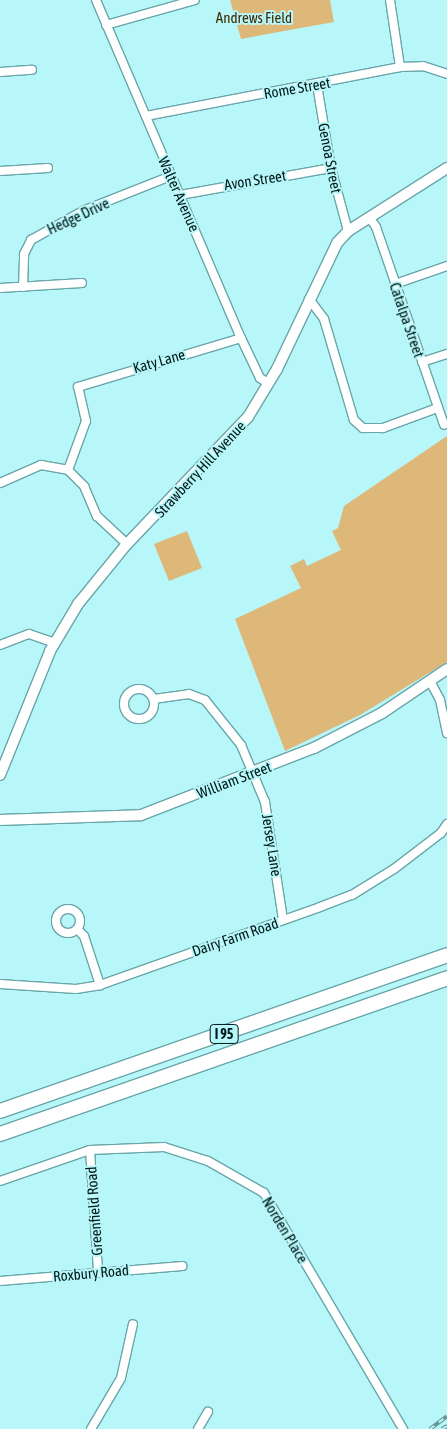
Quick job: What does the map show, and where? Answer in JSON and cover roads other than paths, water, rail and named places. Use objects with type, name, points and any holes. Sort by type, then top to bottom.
[{"type":"highway","name":"I 95","points":[[0,1111],[447,955]]},
{"type":"highway","name":"I 95","points":[[0,1134],[447,978]]},
{"type":"main road","name":"Strawberry Hill Avenue","points":[[0,775],[55,644],[96,579],[127,544],[229,440],[268,383],[326,260],[348,231],[447,168]]},
{"type":"main road","name":"William Street","points":[[0,820],[141,815],[253,773],[342,734],[430,681],[447,668]]},
{"type":"street","name":"Walter Avenue","points":[[96,0],[241,338],[260,378],[268,383]]},
{"type":"street","points":[[106,24],[195,0]]},
{"type":"street","points":[[390,0],[400,68]]},
{"type":"street","name":"Rome Street","points":[[146,116],[400,68],[423,66],[447,74]]},
{"type":"street","points":[[0,72],[32,70]]},
{"type":"street","name":"Genoa Street","points":[[317,85],[331,168],[348,231]]},
{"type":"street","points":[[0,171],[48,168]]},
{"type":"street","name":"Avon Street","points":[[180,195],[331,168]]},
{"type":"street","name":"Hedge Drive","points":[[23,287],[24,254],[31,240],[85,210],[172,176]]},
{"type":"street","name":"Catalpa Street","points":[[368,217],[376,227],[444,425]]},
{"type":"street","points":[[395,284],[447,266]]},
{"type":"street","points":[[0,288],[82,284]]},
{"type":"street","points":[[309,299],[324,319],[354,420],[363,428],[377,429],[437,408]]},
{"type":"street","name":"Katy Lane","points":[[68,470],[86,421],[78,387],[241,338]]},
{"type":"street","points":[[422,362],[447,354]]},
{"type":"street","points":[[0,484],[41,466],[68,470],[84,486],[97,516],[127,544]]},
{"type":"street","points":[[0,645],[29,634],[55,644]]},
{"type":"street","points":[[430,681],[440,700],[447,734]]},
{"type":"street","points":[[143,689],[154,699],[152,713],[143,719],[129,716],[124,707],[126,697],[133,690],[143,689]]},
{"type":"street","name":"Jersey Lane","points":[[154,699],[189,694],[205,700],[241,745],[253,773],[272,833],[283,920]]},
{"type":"street","name":"Dairy Farm Road","points":[[0,984],[76,989],[100,985],[283,920],[352,895],[426,846],[447,824]]},
{"type":"street","points":[[77,929],[84,936],[100,985]]},
{"type":"street","name":"Norden Place","points":[[0,1181],[90,1150],[164,1147],[208,1161],[264,1193],[403,1429]]},
{"type":"street","name":"Greenfield Road","points":[[90,1150],[98,1272]]},
{"type":"street","name":"Roxbury Road","points":[[0,1281],[182,1266]]},
{"type":"street","points":[[95,1428],[120,1378],[133,1324]]},
{"type":"street","points":[[198,1429],[208,1412]]},
{"type":"railway","points":[[430,1429],[447,1416]]},
{"type":"railway","points":[[442,1429],[447,1426]]},
{"type":"park label","name":"Andrews Field","points":[[254,18]]}]
